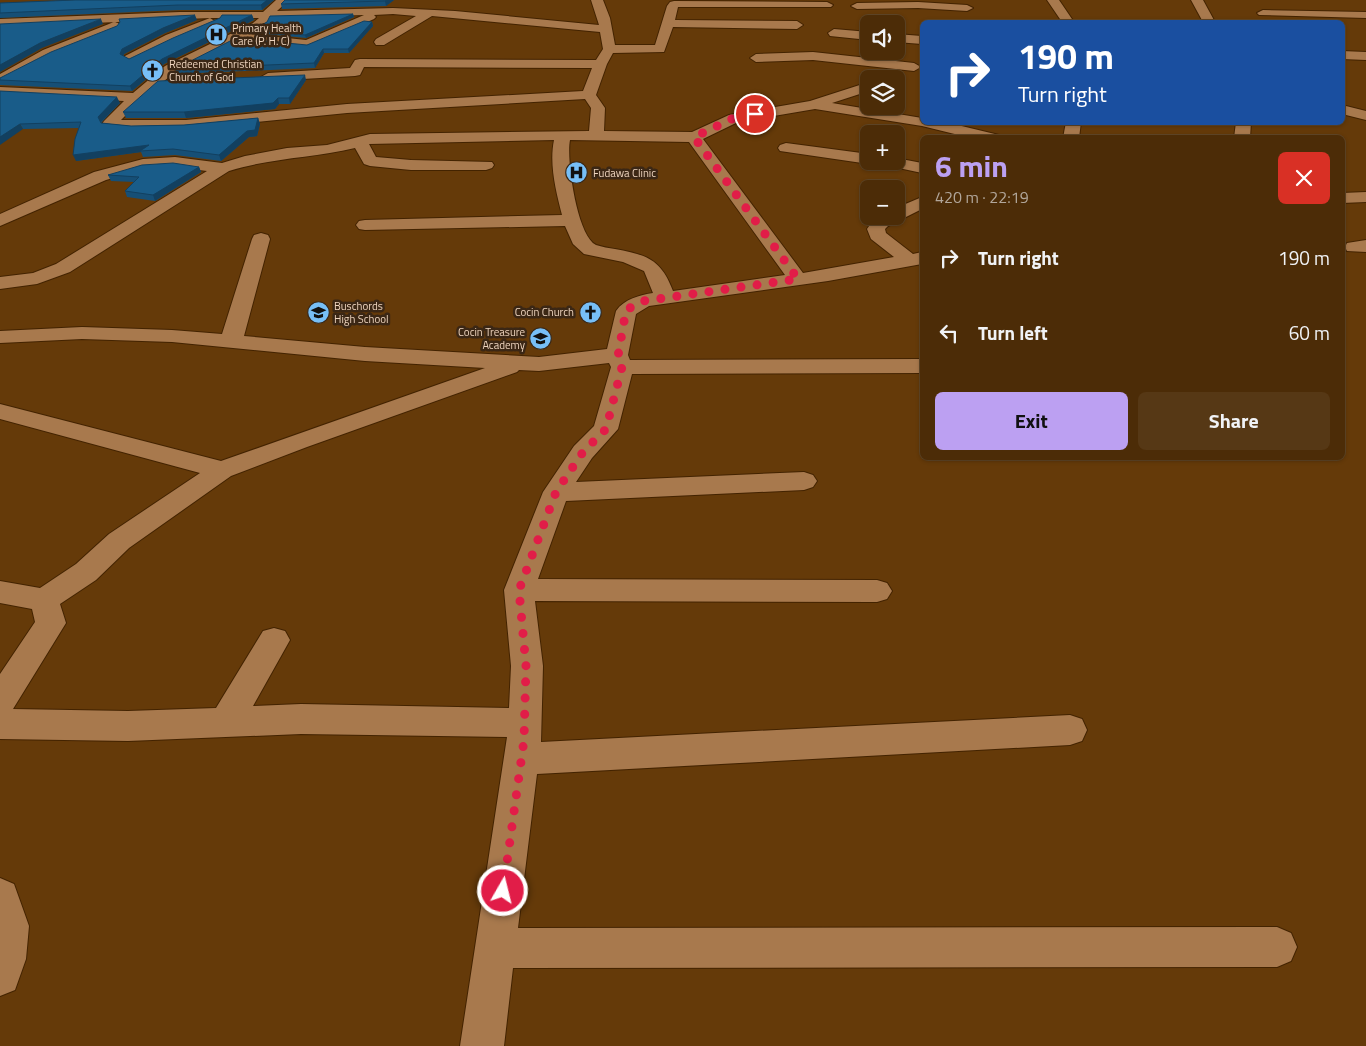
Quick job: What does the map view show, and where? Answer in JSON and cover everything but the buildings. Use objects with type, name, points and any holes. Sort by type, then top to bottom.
[{"type":"street","points":[[283,0],[266,15],[263,22],[238,37],[170,69],[136,97],[109,124],[152,127],[196,125],[254,116],[332,109],[588,95]]},
{"type":"street","points":[[588,95],[600,64],[609,49],[604,29],[604,18],[597,0]]},
{"type":"street","points":[[1053,0],[1067,20]]},
{"type":"street","points":[[1197,0],[1208,20]]},
{"type":"street","points":[[652,63],[660,49],[673,2],[827,5]]},
{"type":"street","points":[[857,6],[909,11],[967,4],[964,20]]},
{"type":"street","points":[[1351,4],[1366,13]]},
{"type":"street","points":[[238,37],[308,44],[383,11]]},
{"type":"street","points":[[0,23],[71,21],[138,16],[266,15],[383,11],[429,13],[604,29]]},
{"type":"street","points":[[380,42],[429,13]]},
{"type":"street","points":[[1263,13],[1366,13]]},
{"type":"street","points":[[130,59],[170,38],[228,15]]},
{"type":"street","points":[[0,79],[48,53],[138,16]]},
{"type":"street","points":[[668,23],[797,25]]},
{"type":"street","points":[[834,33],[860,35]]},
{"type":"street","points":[[905,39],[920,40]]},
{"type":"street","points":[[609,49],[660,49]]},
{"type":"street","points":[[756,58],[813,56],[918,65]]},
{"type":"street","points":[[1345,56],[1366,56]]},
{"type":"street","points":[[253,78],[355,72],[360,63],[600,64]]},
{"type":"street","points":[[905,71],[918,65]]},
{"type":"street","points":[[905,79],[920,80]]},
{"type":"street","points":[[157,81],[176,81]]},
{"type":"street","points":[[0,283],[38,278],[63,268],[223,168],[245,161],[287,153],[327,150],[370,140],[563,136],[694,137],[734,118],[813,105],[860,89]]},
{"type":"street","points":[[0,91],[136,97]]},
{"type":"street","points":[[588,95],[598,108],[596,136]]},
{"type":"street","points":[[813,105],[920,122]]},
{"type":"street","points":[[1345,110],[1365,115]]},
{"type":"street","points":[[936,125],[981,135]]},
{"type":"street","points":[[563,136],[560,149],[563,182],[572,220],[582,244],[591,250],[628,257],[651,266],[659,280],[665,298]]},
{"type":"street","points":[[694,137],[798,279]]},
{"type":"street","points":[[360,142],[370,161],[411,165],[486,165]]},
{"type":"street","points":[[786,148],[860,158]]},
{"type":"street","points":[[0,221],[113,171],[143,164],[176,162],[223,168]]},
{"type":"street","points":[[905,165],[920,168]]},
{"type":"street","points":[[1345,198],[1366,196]]},
{"type":"street","points":[[905,211],[920,203]]},
{"type":"street","points":[[365,225],[572,220]]},
{"type":"street","points":[[879,225],[876,229],[878,235],[916,260]]},
{"type":"street","points":[[231,342],[261,239]]},
{"type":"street","points":[[482,1046],[521,759],[524,723],[526,666],[519,590],[556,492],[583,452],[606,429],[620,361],[626,310],[643,301],[916,260]]},
{"type":"street","points":[[0,337],[82,333],[172,336],[364,354],[539,364]]},
{"type":"street","points":[[0,592],[44,600],[86,572],[118,541],[222,470],[298,441],[510,367],[620,361],[920,366]]},
{"type":"street","points":[[0,411],[222,470]]},
{"type":"street","points":[[556,492],[804,481]]},
{"type":"street","points":[[519,590],[878,591]]},
{"type":"street","points":[[0,701],[51,624],[44,600]]},
{"type":"street","points":[[226,722],[274,640]]},
{"type":"street","points":[[0,724],[128,726],[300,719],[524,723]]},
{"type":"street","points":[[521,759],[1070,730]]},
{"type":"street","points":[[0,898],[10,926],[5,959],[0,975]]},
{"type":"street","points":[[496,948],[1276,947]]},
{"type":"place","name":"Primary Health Care (P. H. C)","points":[[216,34]]},
{"type":"place","name":"Redeemed Christian Church of God","points":[[153,70]]},
{"type":"place","name":"Fudawa Clinic","points":[[577,173]]},
{"type":"place","name":"Buschords High School","points":[[318,312]]},
{"type":"place","name":"Cocin Church","points":[[590,312]]},
{"type":"place","name":"Cocin Treasure Academy","points":[[541,338]]},
{"type":"route","points":[[503,891],[524,740],[526,666],[519,590],[556,492],[583,452],[606,429],[622,367],[618,356],[626,310],[643,301],[798,279],[694,137],[734,118],[755,114]]}]
